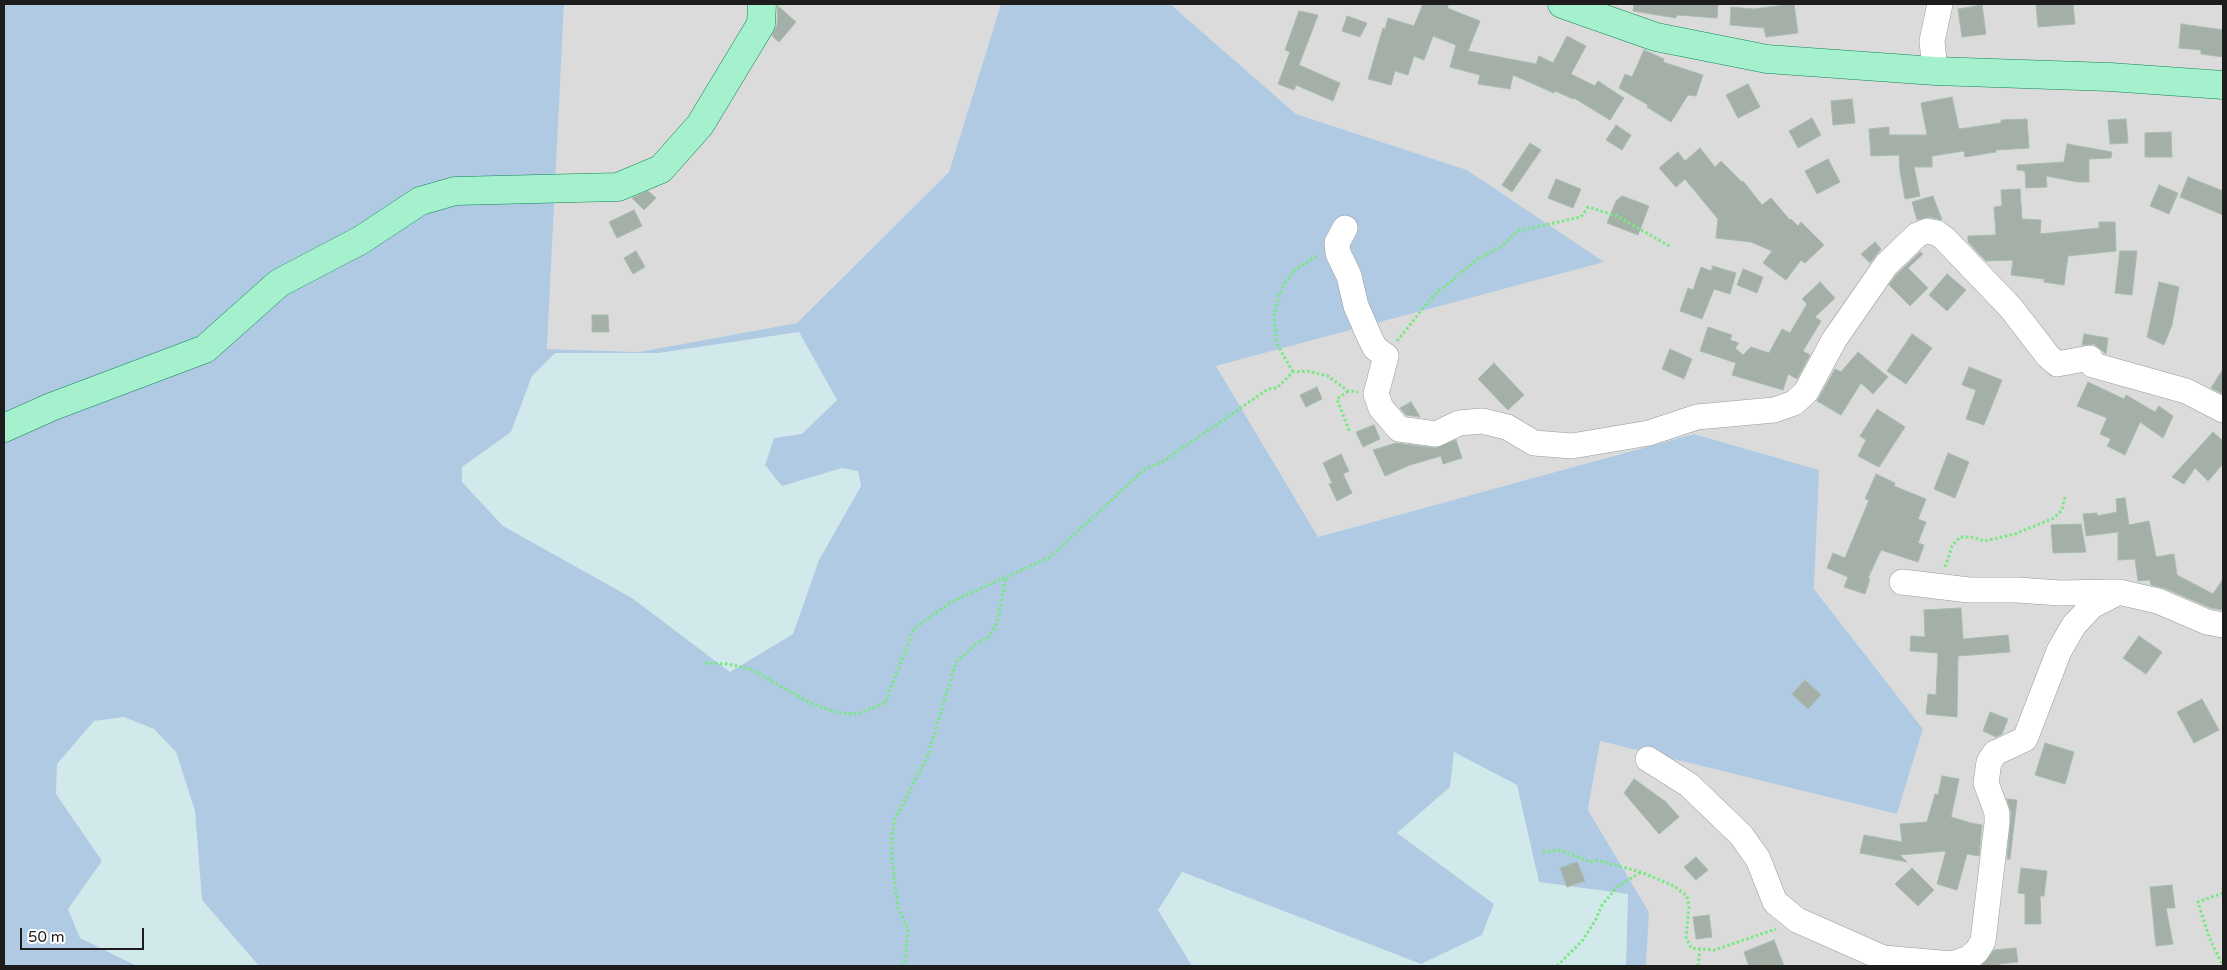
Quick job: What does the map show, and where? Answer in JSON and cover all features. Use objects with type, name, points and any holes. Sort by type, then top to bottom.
[{"type":"main road","points":[[4,428],[51,407],[204,349],[279,283],[361,240],[420,201],[455,191],[618,187],[661,169],[700,125],[761,24],[762,4]]},
{"type":"main road","points":[[1562,4],[1656,37],[1767,58],[1935,71],[2110,77],[2223,85]]},
{"type":"street","points":[[1935,71],[1932,41],[1940,4]]},
{"type":"street","points":[[1341,235],[1338,253],[1349,276],[1356,306],[1375,348],[1386,356],[1376,394],[1381,408],[1399,429],[1436,434],[1459,423],[1482,421],[1507,427],[1534,443],[1572,446],[1650,434],[1697,417],[1774,410],[1794,403],[1806,392],[1834,340],[1886,266],[1918,236],[1927,231],[1936,233],[1945,239],[2011,308],[2048,356],[2057,364],[2090,358],[2093,365],[2186,390],[2223,410]]},
{"type":"street","points":[[1902,582],[1969,590],[2017,590],[2060,594],[2119,592],[2158,601],[2207,622],[2223,625]]},
{"type":"street","points":[[1648,759],[1690,785],[1741,835],[1758,859],[1775,902],[1798,920],[1883,958],[1952,964],[1969,958],[1983,940],[1997,823],[1997,813],[1986,783],[1989,762],[1995,753],[2025,739],[2059,651],[2074,625],[2092,606],[2119,592]]},
{"type":"path","points":[[1386,356],[1433,296],[1478,259],[1502,246],[1518,231],[1581,217],[1588,206],[1617,216],[1671,247]]},
{"type":"path","points":[[1293,372],[1277,344],[1274,316],[1278,298],[1286,281],[1296,270],[1341,235]]},
{"type":"path","points":[[705,663],[728,664],[750,669],[813,704],[839,713],[858,714],[885,703],[914,629],[951,602],[1050,557],[1146,468],[1161,463],[1268,389],[1277,388],[1293,372],[1307,371],[1328,376],[1348,391],[1376,394]]},
{"type":"path","points":[[1348,391],[1337,399],[1350,433]]},
{"type":"path","points":[[1950,567],[1945,567],[1947,559],[1952,546],[1960,538],[1971,537],[1985,541],[2015,534],[2054,518],[2062,510],[2065,497]]},
{"type":"path","points":[[902,966],[905,962],[908,930],[898,907],[895,885],[891,846],[894,821],[928,755],[956,662],[977,643],[989,637],[997,623],[1006,578]]},
{"type":"path","points":[[1543,852],[1559,850],[1591,862],[1596,860],[1641,872],[1674,886],[1687,896],[1689,908],[1686,937],[1691,948],[1714,950],[1767,933],[1798,920]]},
{"type":"path","points":[[1557,966],[1583,940],[1602,905],[1617,887],[1641,872]]},
{"type":"path","points":[[2223,893],[2198,902],[2209,938],[2223,966]]},
{"type":"path","points":[[1698,966],[1700,950]]},
{"type":"shaded area","points":[[4,4],[564,4],[547,349],[639,352],[797,323],[949,172],[1001,4],[1170,4],[1296,114],[1467,170],[1604,262],[1216,366],[1318,537],[1694,434],[1819,470],[1814,589],[1923,729],[1897,814],[1600,741],[1588,810],[1649,912],[1646,966],[1626,966],[1628,894],[1539,882],[1517,785],[1454,752],[1450,787],[1397,833],[1494,904],[1482,935],[1421,964],[1182,872],[1158,910],[1192,966],[259,966],[202,900],[195,811],[176,752],[154,729],[124,717],[94,721],[57,764],[56,794],[102,861],[68,909],[80,938],[137,966],[4,966]],"holes":[[[799,332],[837,400],[802,434],[774,438],[765,465],[782,486],[842,468],[858,471],[861,486],[819,560],[793,634],[730,672],[632,598],[503,526],[462,482],[462,467],[511,432],[532,376],[555,353],[659,353]]]},
{"type":"shaded area","points":[[564,4],[1001,4],[949,172],[797,323],[639,352],[547,349]]},
{"type":"shaded area","points":[[1170,4],[2223,4],[2223,966],[1646,966],[1649,912],[1588,810],[1600,741],[1897,814],[1923,729],[1814,589],[1818,470],[1694,434],[1318,537],[1216,366],[1603,262],[1467,170],[1296,114]]},
{"type":"shaded area","points":[[799,332],[837,400],[802,435],[774,438],[782,485],[842,468],[858,471],[861,486],[819,560],[793,634],[730,672],[632,598],[503,526],[462,482],[462,467],[511,432],[532,376],[555,353],[659,353]]},
{"type":"shaded area","points":[[124,717],[154,729],[176,752],[195,811],[202,900],[259,966],[137,966],[80,938],[68,909],[102,861],[56,794],[57,764],[93,721]]},
{"type":"shaded area","points":[[1454,752],[1517,785],[1539,882],[1628,894],[1626,966],[1192,966],[1158,910],[1181,872],[1421,964],[1482,935],[1494,904],[1397,833],[1450,787]]},
{"type":"building","points":[[1423,4],[1449,4],[1447,8],[1480,21],[1468,51],[1536,64],[1539,56],[1553,63],[1567,36],[1586,46],[1571,74],[1595,86],[1598,81],[1624,98],[1610,120],[1574,98],[1555,91],[1554,93],[1513,75],[1510,89],[1478,84],[1480,75],[1450,67],[1456,45],[1433,36],[1424,60],[1414,56],[1408,75],[1395,71],[1391,85],[1368,79],[1383,28],[1385,29],[1388,18],[1414,26]]},
{"type":"building","points":[[1634,4],[1718,4],[1717,18],[1677,15],[1676,18],[1633,11]]},
{"type":"building","points":[[1794,4],[1798,33],[1766,37],[1764,28],[1730,25],[1731,7],[1753,9]]},
{"type":"building","points":[[2036,4],[2073,4],[2075,24],[2038,27]]},
{"type":"building","points":[[1982,5],[1986,34],[1962,37],[1958,9]]},
{"type":"building","points":[[778,6],[796,22],[779,42],[772,36],[777,25]]},
{"type":"building","points":[[1299,11],[1318,15],[1299,65],[1340,83],[1333,101],[1296,85],[1294,90],[1278,84],[1290,52],[1285,50]]},
{"type":"building","points":[[1347,16],[1367,23],[1360,37],[1342,31]]},
{"type":"building","points":[[2181,24],[2223,30],[2223,57],[2201,54],[2201,50],[2179,48]]},
{"type":"building","points":[[1644,50],[1664,59],[1663,62],[1703,75],[1696,96],[1688,95],[1671,122],[1647,107],[1648,105],[1619,88],[1625,74],[1632,77]]},
{"type":"building","points":[[1748,84],[1760,107],[1738,118],[1726,95]]},
{"type":"building","points":[[1952,97],[1959,129],[2001,123],[2001,120],[2027,119],[2029,148],[1996,150],[1996,152],[1965,157],[1964,151],[1932,156],[1932,167],[1914,167],[1920,196],[1905,199],[1899,155],[1871,156],[1869,129],[1889,127],[1889,135],[1927,135],[1921,103]]},
{"type":"building","points":[[1852,99],[1855,123],[1833,125],[1831,101]]},
{"type":"building","points":[[1812,118],[1821,135],[1798,148],[1789,131]]},
{"type":"building","points":[[2126,119],[2128,143],[2110,144],[2108,120]]},
{"type":"building","points":[[1616,125],[1631,135],[1622,150],[1606,140]]},
{"type":"building","points":[[2171,132],[2172,157],[2145,157],[2145,133]]},
{"type":"building","points":[[1530,143],[1541,150],[1512,192],[1502,185]]},
{"type":"building","points":[[2067,144],[2112,152],[2111,158],[2089,159],[2089,182],[2078,182],[2046,176],[2047,187],[2026,188],[2025,171],[2017,170],[2017,165],[2064,162]]},
{"type":"building","points":[[1700,148],[1715,167],[1721,161],[1743,181],[1762,205],[1771,198],[1790,220],[1798,226],[1801,222],[1824,245],[1805,263],[1801,260],[1786,280],[1763,263],[1772,251],[1751,242],[1716,238],[1718,219],[1685,179],[1676,187],[1659,168],[1678,152],[1685,161]]},
{"type":"building","points":[[1828,159],[1840,182],[1817,194],[1805,171]]},
{"type":"building","points":[[2188,177],[2223,191],[2223,215],[2180,197]]},
{"type":"building","points":[[1556,179],[1581,189],[1573,208],[1548,198]]},
{"type":"building","points":[[2159,185],[2178,193],[2169,214],[2150,206]]},
{"type":"building","points":[[2020,189],[2022,219],[2041,220],[2040,234],[2099,228],[2099,222],[2115,222],[2116,251],[2068,256],[2064,285],[2044,282],[2044,279],[2011,275],[2013,260],[1986,261],[1968,242],[1968,236],[1996,235],[1994,207],[2002,206],[2001,190]]},
{"type":"building","points":[[648,191],[656,198],[644,210],[632,198]]},
{"type":"building","points":[[1622,196],[1649,206],[1638,235],[1607,223],[1616,201]]},
{"type":"building","points":[[1933,196],[1942,220],[1929,217],[1917,220],[1912,202]]},
{"type":"building","points":[[634,210],[642,226],[617,238],[609,222]]},
{"type":"building","points":[[1875,242],[1881,249],[1870,263],[1861,254]]},
{"type":"building","points":[[636,251],[645,267],[633,274],[624,258]]},
{"type":"building","points":[[2120,251],[2137,251],[2132,295],[2115,293]]},
{"type":"building","points":[[1920,252],[1923,254],[1908,268],[1928,288],[1910,306],[1889,285],[1897,274]]},
{"type":"building","points":[[1713,266],[1736,273],[1730,294],[1714,289],[1702,319],[1680,311],[1688,288],[1693,290],[1701,267],[1711,271]]},
{"type":"building","points":[[1743,269],[1763,277],[1757,293],[1737,285]]},
{"type":"building","points":[[1947,274],[1966,290],[1947,311],[1929,295]]},
{"type":"building","points":[[1820,282],[1835,298],[1815,317],[1821,321],[1803,351],[1810,355],[1797,379],[1788,374],[1783,390],[1732,375],[1736,363],[1700,351],[1708,327],[1732,335],[1730,340],[1739,343],[1735,348],[1743,355],[1751,347],[1769,353],[1782,329],[1790,333],[1807,304],[1802,299]]},
{"type":"building","points":[[2159,282],[2179,287],[2172,325],[2164,345],[2147,337]]},
{"type":"building","points":[[592,315],[608,315],[609,332],[592,332]]},
{"type":"building","points":[[1912,334],[1932,348],[1906,384],[1887,371]]},
{"type":"building","points":[[2084,334],[2108,338],[2106,354],[2094,344],[2082,345]]},
{"type":"building","points":[[1670,349],[1692,359],[1684,379],[1662,369]]},
{"type":"building","points":[[1858,352],[1888,377],[1873,394],[1861,383],[1841,415],[1817,401],[1835,369],[1841,372]]},
{"type":"building","points":[[1494,363],[1524,395],[1508,410],[1478,379]]},
{"type":"building","points":[[1969,367],[2002,380],[1984,425],[1966,419],[1976,390],[1962,385]]},
{"type":"building","points":[[2223,369],[2223,394],[2211,388]]},
{"type":"building","points":[[2088,382],[2124,399],[2126,395],[2155,412],[2159,406],[2173,416],[2163,438],[2140,422],[2125,455],[2107,446],[2111,439],[2100,434],[2107,418],[2077,406]]},
{"type":"building","points":[[1317,387],[1322,399],[1306,407],[1300,395]]},
{"type":"building","points":[[1411,402],[1420,417],[1406,415],[1400,408]]},
{"type":"building","points":[[1877,409],[1905,427],[1879,467],[1858,456],[1866,440],[1860,436]]},
{"type":"building","points":[[1374,425],[1380,439],[1363,447],[1356,432]]},
{"type":"building","points":[[2213,432],[2223,441],[2223,464],[2208,481],[2195,468],[2184,484],[2172,477]]},
{"type":"building","points":[[1456,440],[1462,458],[1443,464],[1441,456],[1410,465],[1385,476],[1373,450],[1396,443],[1435,448]]},
{"type":"building","points":[[1948,453],[1969,462],[1955,498],[1934,489]]},
{"type":"building","points":[[1341,454],[1349,471],[1343,474],[1352,493],[1337,501],[1329,484],[1332,483],[1323,463]]},
{"type":"building","points":[[1876,474],[1895,483],[1894,486],[1926,499],[1918,519],[1926,522],[1918,543],[1924,545],[1918,562],[1881,550],[1868,578],[1870,579],[1865,594],[1844,587],[1848,577],[1827,568],[1833,553],[1845,558],[1869,500],[1865,499]]},
{"type":"building","points":[[2125,498],[2129,525],[2149,521],[2156,557],[2174,554],[2177,575],[2213,594],[2223,579],[2223,610],[2211,608],[2164,588],[2151,585],[2150,580],[2138,581],[2135,559],[2118,560],[2118,532],[2086,536],[2083,514],[2097,513],[2097,516],[2117,512],[2116,499]]},
{"type":"building","points":[[2081,524],[2086,552],[2053,553],[2051,525]]},
{"type":"building","points":[[1961,608],[1963,639],[2008,635],[2010,652],[1958,656],[1957,717],[1926,714],[1928,694],[1936,695],[1938,653],[1910,651],[1911,636],[1925,637],[1924,610]]},
{"type":"building","points":[[2139,636],[2162,652],[2146,674],[2123,658]]},
{"type":"building","points":[[1805,680],[1821,695],[1808,709],[1792,694]]},
{"type":"building","points":[[2202,699],[2219,730],[2194,743],[2177,712]]},
{"type":"building","points":[[1990,712],[2008,719],[2002,734],[1996,737],[1983,731]]},
{"type":"building","points":[[2045,743],[2074,752],[2065,784],[2035,775]]},
{"type":"building","points":[[1942,776],[1959,779],[1951,817],[1982,825],[1979,856],[1967,854],[1957,890],[1937,884],[1946,851],[1900,855],[1907,862],[1860,853],[1864,835],[1902,842],[1900,824],[1927,822],[1935,794],[1938,795]]},
{"type":"building","points":[[1634,779],[1666,802],[1679,817],[1659,834],[1624,793]]},
{"type":"building","points":[[2007,799],[2017,800],[2010,859],[2007,859],[2011,813]]},
{"type":"building","points":[[1696,857],[1708,870],[1696,880],[1684,867]]},
{"type":"building","points":[[1577,862],[1585,881],[1567,887],[1560,868]]},
{"type":"building","points":[[1912,868],[1934,890],[1918,906],[1895,884]]},
{"type":"building","points":[[2021,868],[2047,871],[2044,896],[2040,896],[2041,924],[2025,924],[2025,894],[2018,893]]},
{"type":"building","points":[[2172,885],[2175,908],[2166,908],[2173,944],[2156,946],[2150,887]]},
{"type":"building","points":[[1709,915],[1712,937],[1696,939],[1693,917]]},
{"type":"building","points":[[1774,940],[1784,966],[1749,966],[1744,952]]},
{"type":"building","points":[[2016,948],[2018,962],[1999,964],[2000,966],[1981,966],[1994,950]]}]
